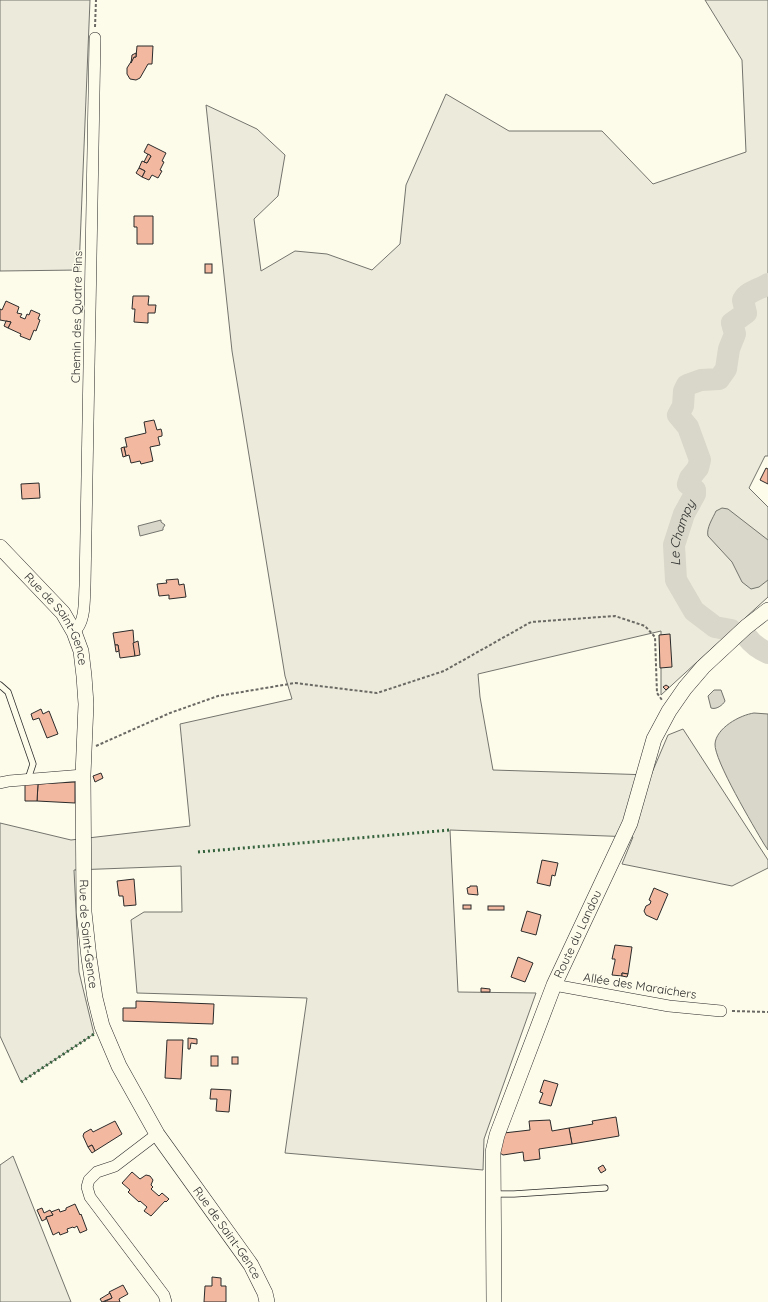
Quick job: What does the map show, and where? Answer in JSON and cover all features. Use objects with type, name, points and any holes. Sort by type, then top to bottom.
[{"type":"street","name":"Chemin des Quatre Pins","points":[[74,632],[78,629],[83,615],[85,586],[95,38]]},
{"type":"street","name":"Rue de Saint-Gence","points":[[0,546],[63,613],[74,632],[81,651],[84,676],[85,751],[83,775],[84,912],[95,998],[102,1026],[119,1066],[157,1134],[251,1265],[268,1302]]},
{"type":"street","name":"Route du Landou","points":[[494,1302],[493,1152],[497,1135],[554,985],[630,823],[654,740],[670,711],[685,688],[703,667],[746,627],[768,610]]},
{"type":"street","points":[[0,783],[28,779],[83,775]]},
{"type":"street","name":"Allée des Maraichers","points":[[554,985],[669,1006],[721,1011]]},
{"type":"street","points":[[157,1134],[115,1166],[97,1172],[89,1180],[87,1187],[90,1197],[164,1295],[166,1302]]},
{"type":"lane","points":[[0,685],[8,692],[33,764],[28,779]]},
{"type":"lane","points":[[493,1194],[605,1188]]},
{"type":"path","points":[[95,38],[96,0]]},
{"type":"path","points":[[85,751],[170,713],[218,696],[295,683],[377,692],[444,671],[531,622],[600,617],[616,616],[645,626],[655,637],[656,693],[670,711]]},
{"type":"path","points":[[721,1011],[768,1012]]},
{"type":"shaded area","points":[[0,0],[90,0],[79,270],[0,271]]},
{"type":"shaded area","points":[[705,0],[768,0],[768,456],[765,456],[749,488],[768,507],[768,597],[661,695],[661,631],[478,674],[480,697],[493,770],[651,775],[668,735],[683,729],[768,860],[768,868],[732,886],[622,864],[633,837],[450,830],[458,992],[536,993],[484,1139],[483,1170],[285,1153],[307,998],[137,993],[131,920],[144,912],[182,912],[181,866],[74,870],[79,972],[94,1034],[21,1082],[0,1036],[0,823],[71,840],[190,826],[180,724],[292,699],[285,676],[232,351],[206,105],[257,129],[285,155],[278,196],[254,219],[261,271],[295,251],[327,254],[372,270],[400,244],[406,185],[446,94],[509,131],[602,131],[653,184],[746,152],[742,60]]},
{"type":"shaded area","points":[[722,508],[728,509],[768,540],[768,580],[759,587],[751,589],[742,582],[732,562],[708,536],[709,526],[716,511]]},
{"type":"shaded area","points":[[161,520],[161,522],[165,525],[163,530],[140,536],[138,526]]},
{"type":"shaded area","points":[[714,690],[721,690],[725,701],[719,707],[711,708],[708,696]]},
{"type":"shaded area","points":[[754,713],[768,714],[768,850],[727,778],[716,752],[715,744],[716,738],[730,723],[742,716]]},
{"type":"shaded area","points":[[13,1156],[71,1302],[0,1302],[0,1165]]},
{"type":"building","points":[[137,46],[153,46],[152,64],[148,64],[140,78],[136,80],[130,79],[127,74],[127,68],[134,57],[136,57]]},
{"type":"building","points":[[136,53],[136,57],[134,57],[131,63],[132,55]]},
{"type":"building","points":[[148,144],[166,153],[160,170],[162,171],[158,178],[152,175],[149,180],[142,177],[145,171],[139,168],[142,161],[147,163],[151,156],[144,152]]},
{"type":"building","points":[[148,154],[151,156],[147,163],[144,162]]},
{"type":"building","points":[[139,168],[145,171],[142,177],[136,173]]},
{"type":"building","points":[[134,216],[153,216],[153,244],[137,244],[137,227],[134,227]]},
{"type":"building","points":[[205,264],[212,264],[212,273],[205,273]]},
{"type":"building","points":[[133,296],[149,296],[148,305],[156,305],[155,313],[148,313],[148,323],[134,322],[135,309],[132,309]]},
{"type":"building","points":[[6,301],[19,307],[17,313],[22,314],[20,317],[25,319],[31,310],[40,314],[38,319],[40,320],[36,331],[34,330],[30,340],[20,336],[21,334],[8,328],[11,322],[0,320],[0,309],[2,310]]},
{"type":"building","points":[[6,321],[11,322],[8,328],[4,326]]},
{"type":"building","points":[[154,420],[157,430],[161,429],[162,436],[158,437],[160,445],[150,447],[153,461],[141,464],[140,461],[131,463],[129,455],[126,456],[124,447],[127,447],[125,438],[146,433],[144,422]]},
{"type":"building","points":[[124,447],[126,456],[123,457],[121,448]]},
{"type":"building","points":[[766,468],[768,469],[768,484],[760,480]]},
{"type":"building","points":[[39,483],[40,498],[22,499],[21,484]]},
{"type":"building","points":[[178,579],[179,585],[184,584],[186,597],[169,599],[169,595],[159,596],[157,584],[167,583],[166,580]]},
{"type":"building","points":[[133,630],[135,656],[120,658],[118,645],[115,645],[113,633]]},
{"type":"building","points":[[670,634],[672,667],[660,668],[659,635]]},
{"type":"building","points":[[138,641],[140,655],[135,656],[133,643]]},
{"type":"building","points":[[115,645],[118,645],[119,651],[116,652]]},
{"type":"building","points":[[666,685],[669,687],[666,690],[663,687]]},
{"type":"building","points":[[41,709],[43,714],[49,711],[58,734],[47,738],[39,718],[33,720],[31,714]]},
{"type":"building","points":[[101,773],[103,778],[95,782],[93,776]]},
{"type":"building","points":[[75,782],[75,803],[37,801],[38,784]]},
{"type":"building","points":[[25,784],[38,784],[37,801],[25,801]]},
{"type":"building","points":[[542,860],[558,863],[555,876],[552,875],[550,886],[537,883]]},
{"type":"building","points":[[134,879],[136,905],[124,906],[123,896],[119,896],[117,881]]},
{"type":"building","points":[[470,886],[477,886],[478,895],[468,894],[467,888]]},
{"type":"building","points":[[654,888],[668,894],[657,920],[646,915],[644,911],[646,906],[650,904],[651,901],[649,900]]},
{"type":"building","points":[[463,905],[471,905],[471,909],[463,909]]},
{"type":"building","points":[[488,906],[504,906],[504,910],[488,910]]},
{"type":"building","points":[[527,911],[541,915],[536,935],[521,931]]},
{"type":"building","points":[[615,945],[632,947],[628,974],[622,973],[622,976],[612,975],[615,959],[612,959]]},
{"type":"building","points":[[518,957],[533,963],[525,982],[511,977]]},
{"type":"building","points":[[622,973],[628,974],[627,977],[622,976]]},
{"type":"building","points":[[481,988],[490,989],[490,992],[481,992]]},
{"type":"building","points":[[136,1001],[214,1004],[213,1024],[123,1021],[123,1008],[136,1008]]},
{"type":"building","points":[[188,1038],[197,1039],[197,1044],[191,1043],[190,1049],[188,1049]]},
{"type":"building","points":[[167,1040],[183,1040],[181,1079],[165,1078]]},
{"type":"building","points":[[211,1056],[218,1056],[218,1066],[211,1066]]},
{"type":"building","points":[[232,1057],[238,1057],[238,1064],[232,1064]]},
{"type":"building","points":[[544,1080],[558,1084],[551,1106],[539,1103],[543,1093],[540,1092]]},
{"type":"building","points":[[211,1089],[231,1090],[229,1112],[216,1111],[217,1099],[210,1099]]},
{"type":"building","points":[[616,1117],[619,1136],[572,1144],[569,1128],[593,1124],[592,1121]]},
{"type":"building","points":[[550,1120],[552,1131],[569,1128],[572,1144],[539,1149],[540,1159],[524,1161],[523,1152],[503,1155],[500,1153],[504,1133],[530,1130],[529,1121]]},
{"type":"building","points":[[115,1121],[122,1134],[95,1151],[92,1145],[88,1147],[83,1136],[84,1133],[91,1129],[93,1132]]},
{"type":"building","points":[[92,1145],[95,1151],[92,1153],[88,1147]]},
{"type":"building","points":[[603,1165],[606,1170],[601,1173],[598,1168]]},
{"type":"building","points":[[132,1172],[140,1179],[146,1175],[150,1176],[153,1180],[151,1185],[153,1187],[151,1189],[159,1196],[162,1193],[169,1199],[166,1202],[165,1201],[151,1216],[144,1211],[147,1207],[128,1192],[130,1190],[122,1183]]},
{"type":"building","points":[[75,1204],[80,1215],[81,1214],[87,1230],[80,1233],[77,1226],[67,1229],[68,1232],[60,1235],[59,1232],[53,1235],[46,1217],[53,1215],[51,1212],[59,1209],[60,1212],[66,1210],[66,1208]]},
{"type":"building","points":[[42,1208],[44,1213],[50,1210],[53,1215],[46,1217],[46,1219],[42,1221],[37,1210]]},
{"type":"building","points":[[212,1277],[221,1278],[221,1286],[226,1286],[226,1302],[204,1302],[205,1286],[212,1286]]},
{"type":"building","points":[[123,1285],[128,1294],[119,1299],[120,1302],[104,1302],[112,1298],[109,1292]]},
{"type":"building","points":[[110,1293],[112,1298],[102,1302],[100,1299]]},
{"type":"waterway","name":"Le Champy","points":[[731,630],[715,627],[694,611],[676,580],[674,545],[684,514],[695,494],[695,490],[688,484],[690,478],[698,468],[700,460],[688,427],[678,415],[683,406],[684,391],[687,385],[701,380],[719,379],[726,369],[729,349],[735,334],[732,323],[746,313],[743,300],[751,292],[768,284]]},
{"type":"waterway","name":"Le Champy","points":[[747,637],[756,646],[768,653]]},
{"type":"hedge","points":[[198,852],[450,830]]},
{"type":"hedge","points":[[21,1082],[94,1034]]}]
